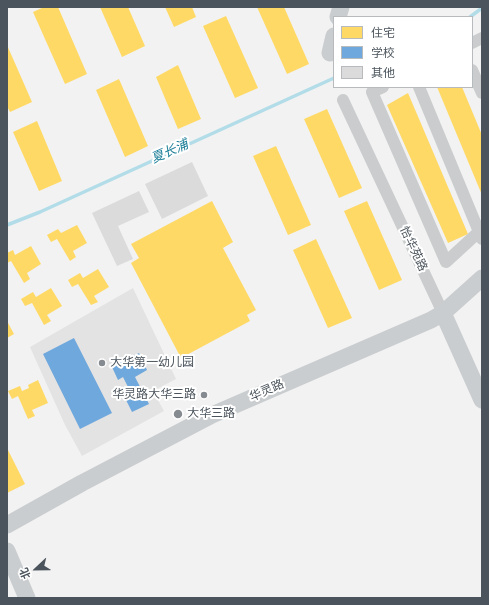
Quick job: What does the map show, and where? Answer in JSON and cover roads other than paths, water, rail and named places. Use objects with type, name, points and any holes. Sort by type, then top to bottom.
[{"type":"main road","points":[[330,53],[333,40]]},
{"type":"main road","name":"华灵路","points":[[7,525],[82,483],[212,415],[443,313],[482,278]]},
{"type":"main road","name":"怡华苑路","points":[[443,313],[482,400]]},
{"type":"main road","points":[[7,551],[27,598]]},
{"type":"street","points":[[473,42],[482,38]]},
{"type":"street","points":[[473,72],[482,93]]},
{"type":"street","points":[[381,88],[372,92],[446,262],[481,234],[420,88]]},
{"type":"street","name":"怡华苑路","points":[[343,100],[443,313]]},
{"type":"waterway","name":"夏长浦","points":[[471,16],[482,8]]},
{"type":"waterway","name":"夏长浦","points":[[7,225],[40,212],[333,78]]},
{"type":"place","name":"大华第一幼儿园","points":[[102,363]]},
{"type":"place","name":"华灵路大华三路","points":[[204,395]]},
{"type":"place","name":"大华三路","points":[[178,414]]}]
